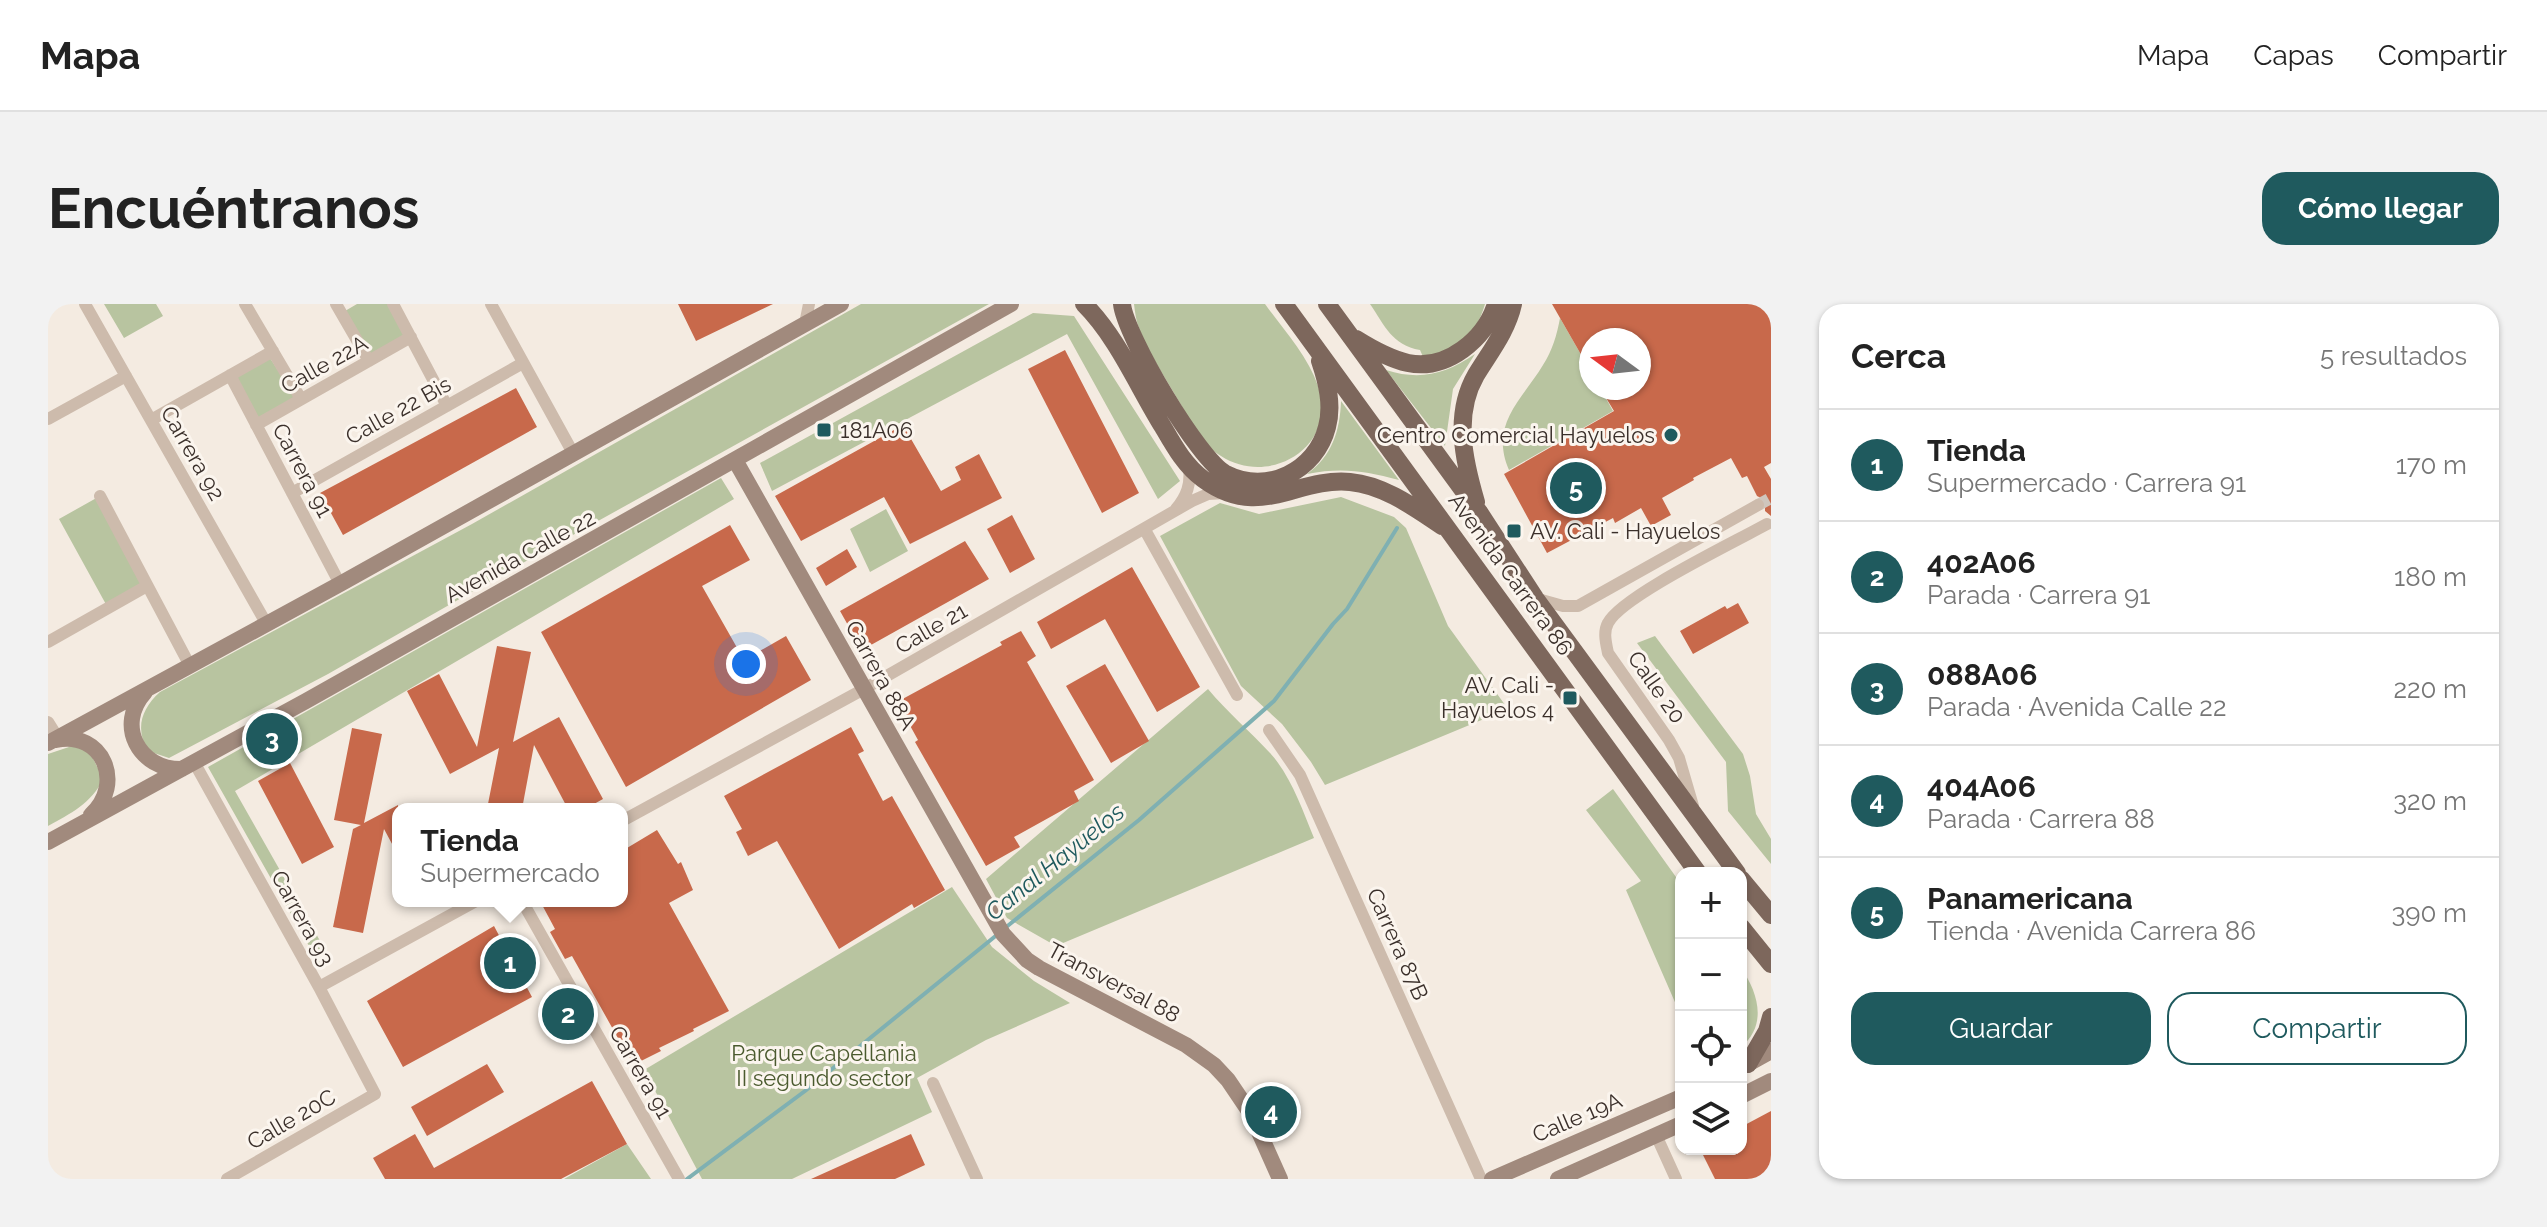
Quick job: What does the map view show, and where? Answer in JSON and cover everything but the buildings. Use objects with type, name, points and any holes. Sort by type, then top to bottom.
[{"type":"main road","points":[[52,741],[841,304]]},
{"type":"main road","name":"Avenida Calle 22","points":[[48,842],[1011,304]]},
{"type":"main road","points":[[1084,304],[1105,330],[1189,468],[1215,487],[1247,497],[1270,498],[1331,482],[1352,482],[1398,498],[1453,533]]},
{"type":"main road","points":[[1122,304],[1131,332],[1179,418],[1206,459],[1224,474],[1242,480],[1272,481],[1297,471],[1321,444],[1330,409],[1328,388],[1315,347]]},
{"type":"main road","name":"Avenida Carrera 86","points":[[1284,304],[1694,867]]},
{"type":"main road","name":"Avenida Carrera 86","points":[[1327,304],[1479,512],[1535,598],[1733,867]]},
{"type":"main road","points":[[1349,335],[1391,357],[1410,363],[1436,362],[1464,349],[1479,337],[1496,304]]},
{"type":"main road","points":[[1479,512],[1462,443],[1466,401],[1474,379],[1509,321],[1513,304]]},
{"type":"main road","name":"Carrera 88A","points":[[735,460],[989,912]]},
{"type":"main road","points":[[149,688],[134,711],[134,739],[140,751],[153,763],[170,770],[188,766]]},
{"type":"main road","points":[[52,741],[84,742],[102,757],[107,768],[109,782],[100,807],[77,826]]},
{"type":"main road","points":[[1747,886],[1771,915]]},
{"type":"main road","name":"Transversal 88","points":[[989,912],[1003,934],[1027,960],[1186,1045],[1214,1065],[1251,1114],[1280,1179]]},
{"type":"main road","points":[[1747,935],[1769,965]]},
{"type":"main road","points":[[1747,1061],[1767,1031],[1771,1017]]},
{"type":"main road","points":[[1747,1064],[1771,1051]]},
{"type":"main road","points":[[1747,1093],[1771,1081]]},
{"type":"main road","name":"Calle 19A","points":[[1492,1179],[1675,1100]]},
{"type":"main road","points":[[1558,1179],[1675,1127]]},
{"type":"street","name":"Carrera 92","points":[[85,304],[266,623]]},
{"type":"street","points":[[245,304],[301,399]]},
{"type":"street","points":[[393,304],[447,406]]},
{"type":"street","points":[[491,304],[573,453]]},
{"type":"street","points":[[805,324],[809,304]]},
{"type":"street","points":[[342,306],[369,361]]},
{"type":"street","name":"Calle 22A","points":[[256,425],[411,337]]},
{"type":"street","points":[[151,420],[273,351]]},
{"type":"street","name":"Calle 22 Bis","points":[[292,493],[523,363]]},
{"type":"street","name":"Carrera 91","points":[[230,375],[340,584]]},
{"type":"street","points":[[48,419],[126,376]]},
{"type":"street","points":[[1174,512],[1188,490],[1191,480],[1189,468]]},
{"type":"street","name":"Calle 21","points":[[628,818],[864,689],[1174,512],[1208,494],[1231,493]]},
{"type":"street","points":[[100,496],[189,664]]},
{"type":"street","points":[[1535,598],[1563,606],[1578,606],[1758,505]]},
{"type":"street","name":"Calle 20","points":[[1696,817],[1679,758],[1660,724],[1608,653],[1606,626],[1625,603],[1767,524]]},
{"type":"street","points":[[1145,530],[1237,695]]},
{"type":"street","points":[[48,642],[147,586]]},
{"type":"street","points":[[48,722],[52,741]]},
{"type":"street","name":"Carrera 87B","points":[[1269,730],[1300,775],[1481,1179]]},
{"type":"street","name":"Carrera 93","points":[[188,766],[319,987],[375,1094]]},
{"type":"street","points":[[319,987],[465,907]]},
{"type":"street","name":"Carrera 91","points":[[525,907],[679,1179]]},
{"type":"street","points":[[933,1083],[977,1179]]},
{"type":"street","name":"Calle 20C","points":[[227,1179],[375,1094]]},
{"type":"street","points":[[1656,1135],[1676,1179]]},
{"type":"green space","points":[[104,304],[156,304],[163,316],[124,338]]},
{"type":"green space","points":[[357,304],[391,304],[408,337],[369,358],[345,311]]},
{"type":"green space","points":[[861,304],[989,304],[328,674],[169,758],[148,751],[142,735],[142,720],[148,705],[160,692],[472,524]]},
{"type":"green space","points":[[1134,304],[1265,304],[1302,353],[1318,386],[1322,407],[1319,426],[1310,443],[1296,455],[1260,467],[1240,465],[1211,449],[1196,431],[1153,357],[1138,325]]},
{"type":"green space","points":[[1370,304],[1485,304],[1470,334],[1446,350],[1424,359],[1420,350],[1402,344],[1390,333]]},
{"type":"green space","points":[[1033,313],[1074,316],[1180,481],[1158,499],[1067,334],[772,491],[760,463]]},
{"type":"green space","points":[[1560,318],[1579,351],[1579,400],[1607,400],[1613,411],[1509,470],[1504,454],[1505,426],[1556,337]]},
{"type":"green space","points":[[1475,354],[1453,389],[1445,446],[1386,370],[1410,375],[1432,374]]},
{"type":"green space","points":[[270,358],[296,398],[258,420],[234,377]]},
{"type":"green space","points":[[1341,401],[1399,480],[1353,471],[1307,474],[1323,459],[1333,442]]},
{"type":"green space","points":[[721,478],[734,499],[235,791],[332,962],[321,967],[208,767]]},
{"type":"green space","points":[[100,496],[147,586],[108,608],[59,519]]},
{"type":"green space","points":[[1341,497],[1394,517],[1406,528],[1448,626],[1508,709],[1325,785],[1282,724],[1241,686],[1160,536],[1220,503],[1259,514]]},
{"type":"green space","points":[[886,509],[908,551],[870,572],[850,529]]},
{"type":"green space","points":[[1655,636],[1743,754],[1756,814],[1771,839],[1771,864],[1728,811],[1726,762],[1637,643]]},
{"type":"green space","points":[[1208,689],[1277,762],[1295,793],[1314,838],[1056,946],[1007,918],[986,879]]},
{"type":"green space","points":[[72,746],[89,750],[103,779],[87,801],[48,826],[48,754]]},
{"type":"green space","points":[[1613,789],[1675,876],[1675,1002],[1626,890],[1641,881],[1586,810]]},
{"type":"green space","name":"Parque Capellania II segundo sector","points":[[952,887],[992,947],[1034,981],[1070,1003],[986,1040],[917,1078],[932,1112],[792,1179],[702,1179],[644,1070]]},
{"type":"green space","points":[[1747,978],[1758,1008],[1755,1029],[1747,1040]]},
{"type":"green space","points":[[627,1144],[651,1179],[564,1179]]},
{"type":"waterway","name":"Canal Hayuelos","points":[[1005,928],[1139,820],[1274,701],[1347,609],[1397,528]]},
{"type":"waterway","name":"Canal Hayuelos","points":[[687,1179],[805,1091],[998,934]]},
{"type":"tunnel","points":[[1758,505],[1771,498]]},
{"type":"place","name":"181A06","points":[[824,430]]},
{"type":"place","name":"Centro Comercial Hayuelos","points":[[1671,435]]},
{"type":"place","name":"Panamericana","points":[[1576,488]]},
{"type":"place","name":"AV. Cali - Hayuelos","points":[[1514,531]]},
{"type":"place","name":"AV. Cali - Hayuelos 4","points":[[1570,698]]},
{"type":"place","name":"088A06","points":[[272,739]]},
{"type":"place","name":"Tienda","points":[[510,963]]},
{"type":"place","name":"402A06","points":[[568,1014]]},
{"type":"place","name":"404A06","points":[[1271,1112]]}]
